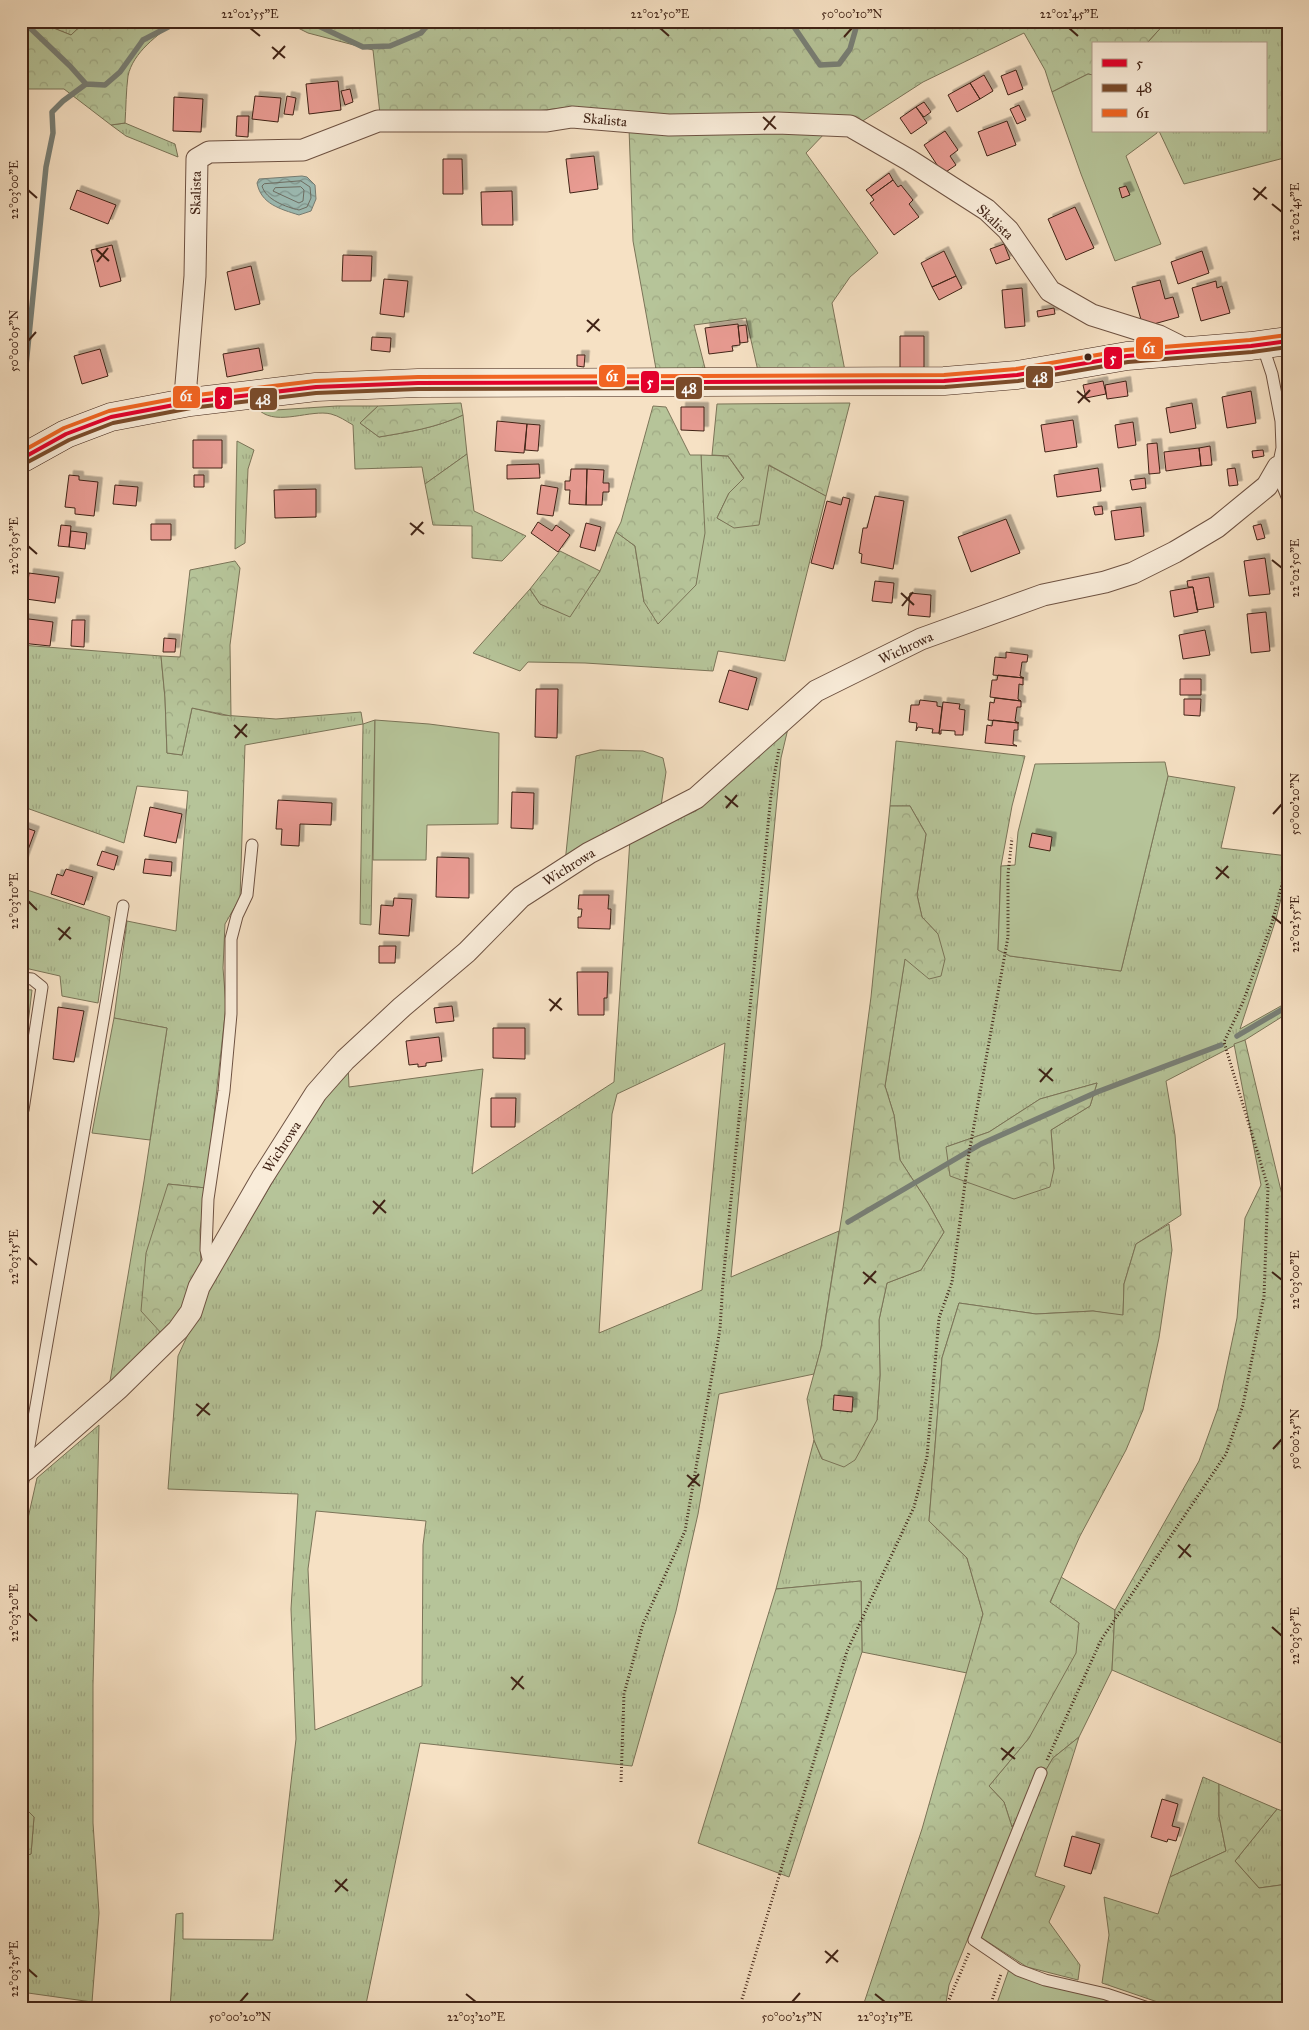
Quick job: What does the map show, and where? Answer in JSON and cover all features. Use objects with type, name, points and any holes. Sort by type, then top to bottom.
[{"type":"street","name":"Skalista","points":[[190,402],[186,384],[196,276],[197,159],[209,152],[303,150],[378,121],[547,121],[572,117],[669,125],[777,123],[850,126],[910,160],[987,210],[1008,230],[1050,291],[1092,315],[1159,336],[1188,350]]},
{"type":"street","points":[[21,459],[66,434],[111,417],[190,402],[316,387],[366,384],[891,382],[957,380],[1017,375],[1127,356],[1267,344]]},
{"type":"street","name":"Wichrowa","points":[[23,1471],[119,1388],[178,1330],[190,1312],[199,1287],[210,1267],[262,1178],[316,1093],[345,1060],[402,1007],[467,952],[521,897],[589,853],[696,798],[816,691],[922,639],[1042,595],[1105,582],[1134,573],[1176,552],[1217,528],[1268,486],[1278,467]]},
{"type":"lane","points":[[1267,344],[1281,421],[1282,448],[1278,467],[1281,482],[1288,499]]},
{"type":"lane","points":[[210,1267],[206,1250],[208,1199],[224,1091],[231,1014],[231,939],[237,916],[247,895],[252,845]]},
{"type":"lane","points":[[21,1492],[23,1471],[123,906]]},
{"type":"lane","points":[[21,978],[32,979],[42,987],[23,1110]]},
{"type":"lane","points":[[1041,1773],[974,1940],[1018,1970],[1045,1980],[1106,1994],[1151,2009]]},
{"type":"path","points":[[621,1782],[624,1694],[643,1624],[685,1531],[720,1329],[722,1281],[771,796],[785,717]]},
{"type":"path","points":[[739,2009],[847,1651],[914,1507],[927,1457],[939,1318],[952,1282],[969,1153],[1008,937],[1008,874],[1012,838]]},
{"type":"path","points":[[1041,1773],[1101,1640],[1226,1454],[1243,1405],[1264,1296],[1268,1187],[1224,1042],[1243,1002],[1272,923],[1288,861]]},
{"type":"path","points":[[945,2009],[974,1940]]},
{"type":"path","points":[[989,2009],[1006,1962]]},
{"type":"green space","points":[[21,21],[36,21],[71,35],[86,21],[176,21],[147,45],[135,59],[128,76],[125,123],[111,125],[64,89],[21,89]]},
{"type":"green space","points":[[36,21],[86,21],[71,35]]},
{"type":"green space","points":[[284,21],[1167,21],[1148,42],[1092,42],[1092,75],[1088,74],[1052,92],[1045,70],[1024,33],[923,82],[858,124],[827,131],[806,153],[878,253],[850,277],[832,303],[845,371],[758,371],[746,318],[694,325],[706,372],[656,369],[633,241],[629,128],[562,108],[528,112],[380,114],[373,50],[308,33]]},
{"type":"green space","points":[[1167,21],[1288,21],[1288,157],[1184,184],[1159,132],[1266,132],[1266,42],[1148,42]]},
{"type":"green space","points":[[1088,74],[1092,75],[1092,132],[1157,132],[1126,156],[1161,244],[1115,261],[1052,92]]},
{"type":"green space","points":[[125,123],[175,144],[178,157],[126,136],[111,125]]},
{"type":"green space","points":[[461,403],[463,415],[443,423],[411,431],[379,437],[360,423],[378,406]]},
{"type":"green space","points":[[850,403],[826,496],[769,465],[759,525],[734,528],[717,518],[729,493],[744,478],[728,456],[712,455],[717,404]]},
{"type":"green space","points":[[337,406],[378,406],[360,423],[379,437],[432,426],[463,415],[467,454],[425,484],[422,467],[355,469],[353,425],[337,416],[323,413],[276,417],[260,411]]},
{"type":"green space","points":[[653,406],[666,407],[690,455],[701,455],[705,533],[696,585],[658,624],[644,602],[635,546],[616,532],[621,522]]},
{"type":"green space","points":[[237,441],[254,450],[248,469],[245,543],[235,549]]},
{"type":"green space","points":[[467,454],[474,511],[526,536],[502,561],[472,558],[472,526],[433,525],[425,484]]},
{"type":"green space","points":[[701,455],[728,456],[744,479],[729,493],[717,518],[734,527],[759,524],[768,465],[826,496],[785,661],[718,651],[713,671],[585,663],[528,662],[520,671],[473,653],[530,589],[540,604],[570,616],[600,571],[616,532],[635,546],[644,602],[702,483]]},
{"type":"green space","points":[[560,551],[600,571],[570,617],[540,604],[530,589]]},
{"type":"green space","points":[[235,561],[240,568],[230,645],[231,716],[192,708],[182,755],[167,753],[161,656],[180,657],[190,570]]},
{"type":"green space","points":[[21,645],[161,656],[167,753],[182,755],[192,708],[222,715],[276,719],[361,712],[363,724],[245,745],[240,898],[225,924],[223,968],[226,1006],[206,1188],[168,1184],[162,1334],[109,1387],[144,1181],[167,1028],[114,1018],[127,921],[176,931],[188,791],[137,786],[124,843],[21,806]]},
{"type":"green space","points":[[375,720],[371,925],[360,924],[363,724]]},
{"type":"green space","points":[[375,720],[429,724],[499,733],[498,824],[427,825],[426,860],[373,860]]},
{"type":"green space","points":[[790,720],[781,758],[731,1277],[839,1231],[821,1348],[814,1374],[719,1394],[698,1514],[676,1611],[632,1766],[420,1743],[365,2009],[170,2009],[176,1914],[183,1913],[183,1939],[273,1940],[296,1739],[291,1609],[298,1494],[168,1489],[178,1356],[207,1293],[292,1149],[348,1064],[349,1087],[483,1069],[472,1174],[614,1082],[630,839],[696,811],[764,750]],"holes":[[[725,1043],[702,1290],[599,1333],[612,1114],[617,1094]],[[316,1511],[426,1521],[423,1545],[422,1686],[315,1730],[308,1569]]]},
{"type":"green space","points":[[896,741],[1025,756],[1012,806],[1001,866],[998,950],[1010,956],[1121,971],[1168,776],[1235,787],[1221,848],[1288,856],[1288,870],[1276,919],[1240,1029],[1288,1002],[1288,1013],[1245,1040],[1166,1081],[1175,1135],[1181,1215],[1136,1244],[1124,1284],[1123,1316],[1093,1311],[1036,1314],[959,1303],[942,1358],[929,1521],[967,1558],[983,1614],[967,1673],[862,1652],[861,1581],[776,1589],[814,1440],[822,1459],[877,1420],[880,1375],[879,1320],[887,1283],[921,1270],[944,1232],[900,1160],[894,1115],[885,1086],[905,958],[938,934],[922,917],[917,895],[926,834],[910,806],[890,806]],"holes":[[[1097,1083],[1090,1106],[1051,1130],[1054,1169],[946,1147],[989,1132],[1040,1099]]]},
{"type":"green space","points":[[600,750],[643,751],[663,758],[666,772],[661,806],[565,863],[576,756]]},
{"type":"green space","points":[[1165,762],[1168,776],[1121,971],[1010,956],[998,950],[1001,866],[1015,865],[1018,832],[1035,764]]},
{"type":"green space","points":[[890,806],[910,806],[926,834],[917,895],[922,917],[938,934],[945,959],[941,976],[929,979],[905,959],[885,1086],[894,1115],[900,1160],[944,1232],[921,1270],[887,1283],[879,1320],[880,1375],[877,1420],[855,1460],[844,1467],[822,1459],[814,1440],[807,1399],[821,1348],[843,1208],[871,997]]},
{"type":"green space","points":[[21,888],[110,917],[98,1003],[62,996],[60,976],[25,968],[21,971]]},
{"type":"green space","points":[[21,989],[32,990],[21,1084]]},
{"type":"green space","points":[[114,1018],[167,1028],[150,1140],[92,1133]]},
{"type":"green space","points":[[1245,1040],[1288,1220],[1288,1746],[1112,1670],[1115,1610],[1199,1461],[1218,1408],[1237,1318],[1245,1218],[1261,1185],[1234,1044]]},
{"type":"green space","points":[[1097,1083],[1090,1106],[1051,1130],[1054,1169],[1050,1187],[1014,1199],[950,1176],[946,1147],[989,1132],[1040,1099]]},
{"type":"green space","points":[[168,1184],[206,1188],[200,1230],[201,1269],[182,1309],[162,1334],[141,1311],[146,1253]]},
{"type":"green space","points":[[1169,1224],[1172,1250],[1159,1338],[1143,1410],[1126,1450],[1080,1536],[1050,1602],[1079,1623],[1076,1653],[1029,1738],[989,1786],[1004,1802],[1012,1827],[1053,1758],[1079,1737],[1035,1876],[1065,1886],[1049,1922],[1080,1965],[1078,1980],[1027,1967],[971,1931],[949,1985],[945,2009],[862,2009],[922,1829],[983,1614],[967,1558],[929,1521],[942,1358],[959,1303],[1036,1314],[1093,1311],[1123,1315],[1124,1284],[1136,1244]]},
{"type":"green space","points":[[99,1425],[93,1685],[93,1823],[99,1913],[92,2002],[21,1992],[21,1857],[31,1854],[34,1817],[21,1804],[21,1579],[22,1545],[37,1478]]},
{"type":"green space","points":[[1061,1577],[1115,1610],[1112,1670],[1079,1737],[1053,1758],[1012,1827],[1004,1802],[989,1786],[1029,1738],[1079,1623],[1050,1603]]},
{"type":"green space","points":[[861,1581],[862,1652],[789,1877],[698,1843],[776,1589]]},
{"type":"green space","points":[[1203,1777],[1219,1784],[1219,1816],[1226,1851],[1170,1877]]},
{"type":"green space","points":[[1219,1784],[1277,1809],[1235,1861],[1259,1888],[1288,1884],[1288,2009],[1178,2009],[1102,1983],[1109,1935],[1104,1897],[1158,1914],[1170,1877],[1226,1851],[1219,1816]]},
{"type":"green space","points":[[21,1804],[34,1817],[31,1854],[21,1857]]},
{"type":"green space","points":[[1277,1809],[1288,1813],[1288,1829],[1283,1845],[1288,1859],[1288,1884],[1259,1888],[1235,1861]]},
{"type":"green space","points":[[1009,1969],[1135,2009],[995,2009]]},
{"type":"water","points":[[307,177],[315,185],[316,199],[311,211],[299,215],[272,205],[263,196],[257,183],[259,179]]},
{"type":"building","points":[[1016,70],[1023,89],[1008,95],[1001,76]]},
{"type":"building","points":[[984,75],[993,91],[980,99],[970,83]]},
{"type":"building","points":[[338,81],[341,110],[309,114],[306,84]]},
{"type":"building","points":[[970,83],[980,99],[957,112],[948,95]]},
{"type":"building","points":[[350,89],[353,102],[345,105],[341,91]]},
{"type":"building","points":[[255,96],[281,98],[278,122],[252,119]]},
{"type":"building","points":[[287,96],[296,98],[293,115],[284,114]]},
{"type":"building","points":[[174,97],[203,99],[201,132],[173,131]]},
{"type":"building","points":[[924,102],[931,112],[924,117],[916,107]]},
{"type":"building","points":[[1019,105],[1026,120],[1017,124],[1010,109]]},
{"type":"building","points":[[916,107],[927,123],[911,134],[900,118]]},
{"type":"building","points":[[237,116],[249,116],[248,137],[236,136]]},
{"type":"building","points":[[1007,121],[1016,145],[987,156],[978,132]]},
{"type":"building","points":[[945,131],[958,150],[950,156],[956,165],[943,174],[924,145]]},
{"type":"building","points":[[594,156],[598,189],[570,193],[566,159]]},
{"type":"building","points":[[443,159],[462,159],[463,194],[443,194]]},
{"type":"building","points":[[889,173],[893,180],[871,196],[866,190]]},
{"type":"building","points":[[893,180],[898,187],[901,185],[913,200],[909,204],[919,217],[894,235],[870,203],[874,200],[871,196]]},
{"type":"building","points":[[1126,186],[1130,195],[1122,198],[1119,188]]},
{"type":"building","points":[[77,190],[116,205],[108,224],[70,209]]},
{"type":"building","points":[[512,191],[513,225],[482,225],[481,192]]},
{"type":"building","points":[[1075,207],[1094,248],[1066,260],[1048,219]]},
{"type":"building","points":[[1004,244],[1010,259],[996,264],[990,249]]},
{"type":"building","points":[[112,245],[121,281],[100,287],[91,250]]},
{"type":"building","points":[[944,251],[956,276],[932,287],[921,263]]},
{"type":"building","points":[[1202,251],[1209,273],[1178,284],[1171,262]]},
{"type":"building","points":[[343,255],[372,256],[371,281],[342,281]]},
{"type":"building","points":[[251,266],[260,304],[235,310],[227,272]]},
{"type":"building","points":[[956,276],[962,288],[939,300],[932,287]]},
{"type":"building","points":[[384,279],[408,281],[404,317],[380,314]]},
{"type":"building","points":[[1160,280],[1165,299],[1173,297],[1179,317],[1143,327],[1132,287]]},
{"type":"building","points":[[1216,281],[1217,288],[1222,286],[1230,313],[1201,321],[1192,288]]},
{"type":"building","points":[[1022,288],[1025,326],[1005,328],[1002,290]]},
{"type":"building","points":[[1054,308],[1055,314],[1038,317],[1037,311]]},
{"type":"building","points":[[738,324],[740,345],[732,346],[733,351],[709,354],[705,328]]},
{"type":"building","points":[[746,325],[748,342],[740,343],[738,326]]},
{"type":"building","points":[[900,336],[924,336],[924,371],[900,370]]},
{"type":"building","points":[[372,337],[391,338],[390,352],[371,350]]},
{"type":"building","points":[[259,348],[263,370],[227,377],[223,354]]},
{"type":"building","points":[[100,349],[108,376],[82,384],[74,356]]},
{"type":"building","points":[[577,355],[585,355],[584,367],[577,366]]},
{"type":"building","points":[[1103,381],[1106,394],[1086,398],[1083,385]]},
{"type":"building","points":[[1126,381],[1128,396],[1107,399],[1105,385]]},
{"type":"building","points":[[1251,391],[1256,423],[1227,428],[1222,397]]},
{"type":"building","points":[[1192,403],[1196,428],[1170,433],[1166,408]]},
{"type":"building","points":[[681,407],[704,407],[704,431],[681,430]]},
{"type":"building","points":[[1073,420],[1077,447],[1045,452],[1041,425]]},
{"type":"building","points":[[497,421],[527,424],[524,453],[495,451]]},
{"type":"building","points":[[1133,422],[1136,445],[1118,448],[1115,425]]},
{"type":"building","points":[[527,424],[540,425],[538,451],[525,450]]},
{"type":"building","points":[[193,440],[222,440],[222,468],[193,468]]},
{"type":"building","points":[[1157,443],[1160,473],[1149,474],[1147,444]]},
{"type":"building","points":[[1210,446],[1212,465],[1201,466],[1199,448]]},
{"type":"building","points":[[1199,448],[1201,466],[1166,471],[1164,452]]},
{"type":"building","points":[[1263,450],[1264,456],[1253,458],[1252,451]]},
{"type":"building","points":[[539,464],[540,478],[507,479],[507,465]]},
{"type":"building","points":[[1098,468],[1101,491],[1057,497],[1054,475]]},
{"type":"building","points":[[1235,468],[1238,485],[1229,486],[1227,469]]},
{"type":"building","points":[[571,469],[587,469],[586,505],[569,504],[570,490],[565,490],[565,481],[570,481]]},
{"type":"building","points":[[587,469],[604,470],[603,483],[609,483],[609,492],[603,492],[602,505],[586,505]]},
{"type":"building","points":[[69,475],[79,476],[79,480],[98,482],[94,516],[75,514],[75,508],[65,507]]},
{"type":"building","points":[[194,475],[204,475],[204,487],[194,487]]},
{"type":"building","points":[[1145,478],[1146,488],[1132,490],[1130,480]]},
{"type":"building","points":[[115,485],[138,487],[136,506],[113,504]]},
{"type":"building","points":[[541,485],[558,488],[553,516],[537,514]]},
{"type":"building","points":[[316,489],[316,517],[275,518],[274,490]]},
{"type":"building","points":[[875,496],[904,501],[893,569],[861,563],[862,554],[859,553],[863,528],[867,528]]},
{"type":"building","points":[[843,497],[850,499],[833,569],[811,563],[827,501],[841,505]]},
{"type":"building","points":[[1102,506],[1103,514],[1095,515],[1093,507]]},
{"type":"building","points":[[1141,507],[1144,536],[1115,540],[1111,511]]},
{"type":"building","points":[[1006,519],[1020,553],[971,572],[958,537]]},
{"type":"building","points":[[538,522],[552,531],[556,525],[570,535],[558,552],[531,533]]},
{"type":"building","points":[[586,523],[601,527],[595,551],[580,547]]},
{"type":"building","points":[[151,524],[171,524],[171,540],[151,540]]},
{"type":"building","points":[[1261,524],[1265,538],[1257,540],[1253,526]]},
{"type":"building","points":[[61,525],[71,526],[69,547],[58,546]]},
{"type":"building","points":[[71,531],[87,533],[85,549],[69,547]]},
{"type":"building","points":[[1265,558],[1270,594],[1249,596],[1244,561]]},
{"type":"building","points":[[29,573],[59,577],[55,603],[26,599]]},
{"type":"building","points":[[1209,577],[1214,607],[1197,610],[1193,587],[1188,587],[1187,581]]},
{"type":"building","points":[[875,581],[894,583],[892,603],[872,601]]},
{"type":"building","points":[[1193,587],[1198,612],[1174,617],[1170,591]]},
{"type":"building","points":[[910,593],[931,595],[930,617],[908,615]]},
{"type":"building","points":[[1266,612],[1270,651],[1251,653],[1247,614]]},
{"type":"building","points":[[21,618],[53,622],[50,646],[21,643]]},
{"type":"building","points":[[72,620],[85,620],[84,647],[71,646]]},
{"type":"building","points":[[1205,630],[1210,655],[1183,659],[1179,635]]},
{"type":"building","points":[[164,638],[176,639],[175,652],[163,652]]},
{"type":"building","points":[[1006,652],[1028,655],[1027,662],[1022,662],[1020,676],[1024,678],[993,675],[995,657],[1006,658]]},
{"type":"building","points":[[729,670],[757,678],[748,710],[719,702]]},
{"type":"building","points":[[998,675],[1023,678],[1023,685],[1019,684],[1018,699],[1021,701],[990,697],[992,680],[997,680]]},
{"type":"building","points":[[1180,679],[1201,679],[1201,695],[1180,695]]},
{"type":"building","points":[[536,689],[558,689],[557,738],[535,737]]},
{"type":"building","points":[[995,698],[1021,701],[1021,707],[1017,707],[1015,721],[1019,723],[988,720],[990,702],[994,703]]},
{"type":"building","points":[[1184,699],[1201,699],[1200,716],[1184,715]]},
{"type":"building","points":[[920,700],[937,702],[937,706],[942,707],[939,733],[932,733],[933,729],[918,727],[916,731],[917,723],[909,722],[911,705],[919,705]]},
{"type":"building","points":[[943,702],[960,704],[959,709],[965,710],[963,735],[955,735],[955,731],[941,730],[941,734],[939,734]]},
{"type":"building","points":[[993,720],[1018,723],[1018,730],[1014,730],[1013,744],[1017,746],[985,743],[987,725],[992,726]]},
{"type":"building","points":[[512,792],[534,793],[533,829],[511,828]]},
{"type":"building","points":[[278,800],[332,803],[331,825],[300,824],[299,846],[281,845],[282,829],[276,829]]},
{"type":"building","points":[[150,807],[182,814],[176,843],[144,836]]},
{"type":"building","points":[[21,826],[35,831],[22,866],[21,866]]},
{"type":"building","points":[[1032,833],[1052,837],[1050,851],[1029,847]]},
{"type":"building","points":[[102,851],[118,856],[114,870],[97,865]]},
{"type":"building","points":[[437,857],[469,858],[469,898],[436,897]]},
{"type":"building","points":[[145,859],[172,862],[171,876],[143,873]]},
{"type":"building","points":[[66,869],[93,877],[84,905],[51,894],[57,874],[63,876]]},
{"type":"building","points":[[579,895],[609,895],[608,909],[611,909],[610,929],[578,928],[578,917],[581,917],[582,909],[578,909]]},
{"type":"building","points":[[394,898],[412,899],[409,936],[379,934],[381,905],[393,906]]},
{"type":"building","points":[[379,946],[396,946],[395,963],[379,963]]},
{"type":"building","points":[[577,972],[608,972],[607,998],[604,998],[604,1015],[578,1015]]},
{"type":"building","points":[[452,1006],[454,1021],[436,1023],[434,1008]]},
{"type":"building","points":[[58,1007],[84,1011],[74,1062],[53,1059]]},
{"type":"building","points":[[493,1028],[525,1028],[525,1059],[493,1058]]},
{"type":"building","points":[[439,1037],[442,1061],[426,1063],[426,1066],[418,1067],[418,1064],[409,1065],[406,1041]]},
{"type":"building","points":[[491,1098],[516,1098],[515,1127],[491,1127]]},
{"type":"building","points":[[834,1395],[853,1397],[852,1412],[833,1410]]},
{"type":"building","points":[[1162,1799],[1178,1804],[1172,1826],[1180,1828],[1176,1841],[1168,1839],[1167,1842],[1151,1837]]},
{"type":"building","points":[[1072,1836],[1100,1844],[1091,1874],[1064,1866]]},
{"type":"waterway","points":[[21,24],[29,27],[86,84],[105,85],[120,72],[143,40],[170,26],[173,21]]},
{"type":"waterway","points":[[308,21],[363,47],[390,46],[421,33],[431,21]]},
{"type":"waterway","points":[[790,21],[820,65],[839,64],[850,49],[858,21]]},
{"type":"waterway","points":[[21,415],[46,167],[53,133],[52,112],[86,84]]},
{"type":"waterway","points":[[1237,1036],[1288,1006]]},
{"type":"waterway","points":[[848,1222],[981,1144],[1097,1092],[1221,1045]]},
{"type":"transit line","name":"61","points":[[21,452],[64,428],[109,411],[189,396],[315,381],[418,377],[944,375],[1016,369],[1126,350],[1250,340],[1287,335]]},
{"type":"transit line","name":"5","points":[[21,459],[66,434],[111,417],[190,402],[316,387],[418,383],[944,381],[1017,375],[1127,356],[1251,346],[1288,341]]},
{"type":"transit line","name":"48","points":[[24,464],[69,440],[113,423],[191,408],[316,393],[418,389],[945,387],[1018,381],[1128,362],[1252,352],[1288,347]]}]
